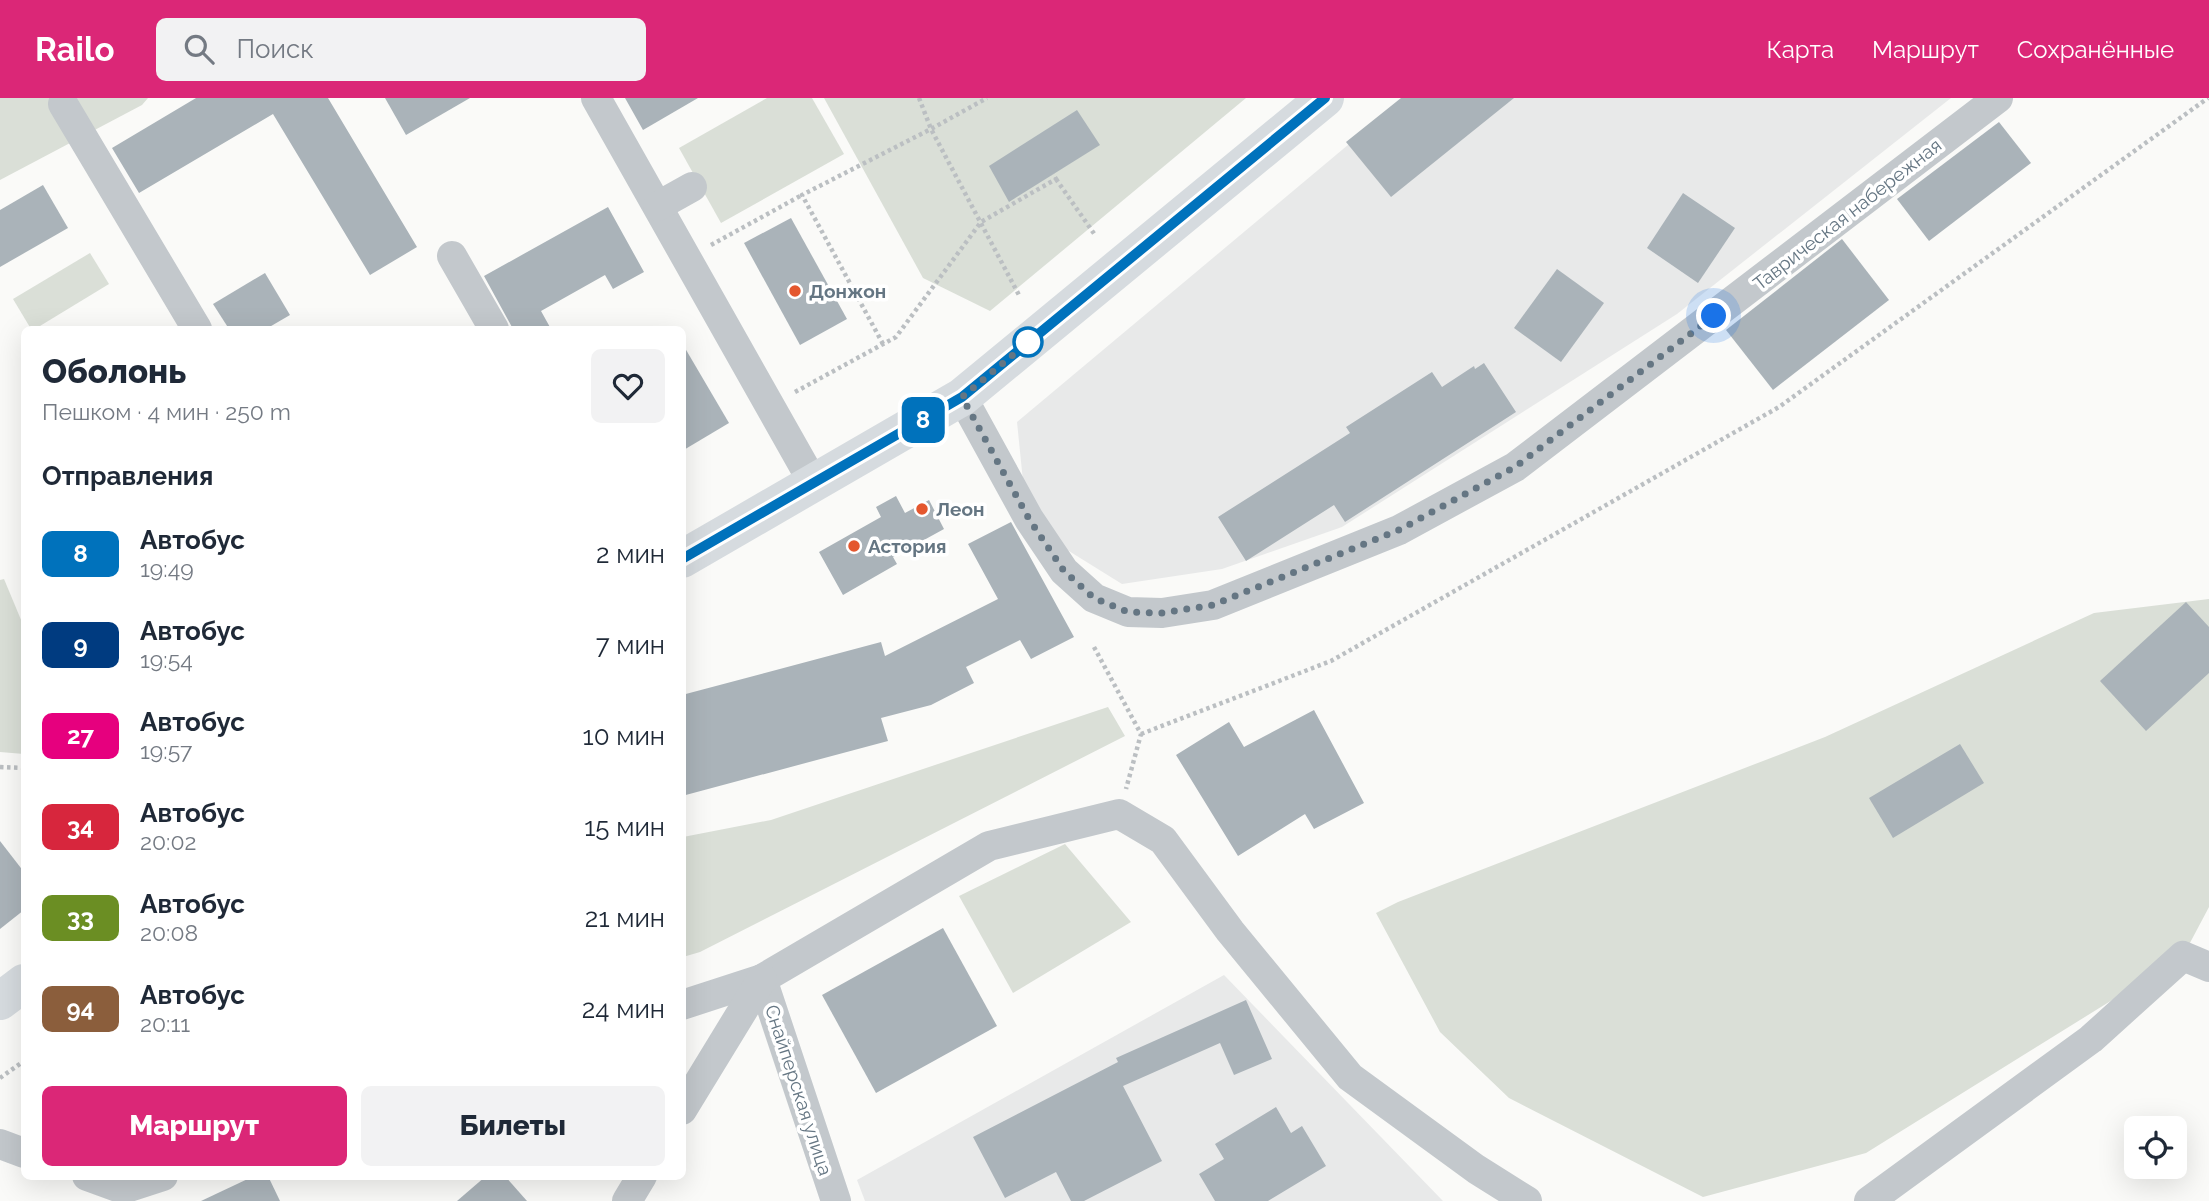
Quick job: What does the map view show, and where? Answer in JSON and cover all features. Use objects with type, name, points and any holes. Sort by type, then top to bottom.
[{"type":"main road","points":[[686,557],[962,397],[1325,98]]},
{"type":"main road","points":[[0,1002],[21,985]]},
{"type":"street","points":[[596,98],[814,484]]},
{"type":"street","name":"Таврическая набережная","points":[[962,397],[1029,519],[1064,571],[1094,598],[1128,612],[1162,613],[1213,605],[1399,530],[1515,467],[1998,98]]},
{"type":"street","points":[[63,104],[195,326]]},
{"type":"street","points":[[658,206],[692,187]]},
{"type":"street","points":[[452,256],[492,326]]},
{"type":"street","points":[[686,1004],[762,979],[989,846],[1119,814],[1163,840],[1230,931],[1350,1077],[1476,1169],[1527,1201]]},
{"type":"street","points":[[1869,1201],[2091,1039],[2183,956],[2209,967]]},
{"type":"street","points":[[686,1103],[762,979]]},
{"type":"street","name":"Снайперская улица","points":[[762,979],[836,1201]]},
{"type":"street","points":[[0,1144],[21,1152]]},
{"type":"street","points":[[94,1180],[117,1195],[153,1180]]},
{"type":"street","points":[[627,1201],[640,1180]]},
{"type":"path","points":[[919,98],[931,130],[1020,297]]},
{"type":"path","points":[[687,258],[987,98]]},
{"type":"path","points":[[1141,734],[1331,661],[1779,407],[2208,98]]},
{"type":"path","points":[[770,406],[896,337],[981,222],[1055,177],[1095,235]]},
{"type":"path","points":[[802,195],[883,344]]},
{"type":"path","points":[[1094,647],[1141,734],[1119,814]]},
{"type":"path","points":[[0,767],[21,768]]},
{"type":"path","points":[[0,1078],[21,1063]]},
{"type":"shaded area","points":[[0,98],[148,98],[142,105],[0,180]]},
{"type":"shaded area","points":[[767,98],[812,98],[844,154],[721,223],[679,148]]},
{"type":"shaded area","points":[[824,98],[1246,98],[990,311],[923,278]]},
{"type":"shaded area","points":[[1404,98],[1951,98],[1677,314],[1342,527],[1222,569],[1122,584],[1056,543],[1023,481],[1017,422]]},
{"type":"shaded area","points":[[90,253],[109,284],[40,326],[29,326],[13,299]]},
{"type":"shaded area","points":[[4,579],[21,620],[21,754],[0,752],[0,580]]},
{"type":"shaded area","points":[[2209,599],[2209,907],[2183,956],[1866,1153],[1703,1197],[1509,1098],[1440,1032],[1376,913],[1398,902],[1825,737],[2094,613]]},
{"type":"shaded area","points":[[1108,707],[1125,736],[700,952],[686,956],[686,836],[771,820]]},
{"type":"shaded area","points":[[1065,844],[1131,922],[1013,993],[959,896]]},
{"type":"shaded area","points":[[1224,975],[1443,1201],[865,1201],[857,1180]]},
{"type":"building","points":[[196,98],[328,98],[417,247],[370,275],[273,114],[139,193],[112,148]]},
{"type":"building","points":[[385,98],[470,98],[406,135]]},
{"type":"building","points":[[625,98],[698,98],[643,130]]},
{"type":"building","points":[[1401,98],[1514,98],[1391,197],[1346,142]]},
{"type":"building","points":[[1077,110],[1100,145],[1009,202],[989,166]]},
{"type":"building","points":[[1999,122],[2031,163],[1929,241],[1897,199]]},
{"type":"building","points":[[43,185],[68,228],[0,267],[0,210]]},
{"type":"building","points":[[1683,193],[1735,228],[1698,283],[1647,248]]},
{"type":"building","points":[[608,207],[644,272],[613,289],[605,275],[541,311],[549,326],[511,326],[484,276]]},
{"type":"building","points":[[791,218],[847,319],[800,345],[744,243]]},
{"type":"building","points":[[1842,239],[1889,300],[1773,390],[1726,330]]},
{"type":"building","points":[[1557,269],[1604,303],[1561,362],[1514,328]]},
{"type":"building","points":[[265,273],[290,315],[271,326],[227,326],[213,304]]},
{"type":"building","points":[[686,350],[729,423],[686,449]]},
{"type":"building","points":[[1484,363],[1516,412],[1345,522],[1334,505],[1246,561],[1218,517],[1350,433],[1346,427],[1432,372],[1442,387],[1474,366],[1475,369]]},
{"type":"building","points":[[896,496],[905,513],[929,500],[944,529],[893,557],[897,564],[843,595],[819,552],[881,517],[876,507]]},
{"type":"building","points":[[1011,522],[1074,637],[1031,659],[1020,640],[966,667],[974,683],[931,705],[881,718],[888,741],[686,795],[686,694],[881,642],[885,656],[998,599],[968,544]]},
{"type":"building","points":[[2186,602],[2209,627],[2209,673],[2146,731],[2100,681]]},
{"type":"building","points":[[1314,710],[1364,803],[1314,829],[1305,814],[1238,856],[1176,755],[1229,722],[1244,747]]},
{"type":"building","points":[[1960,744],[1984,783],[1893,838],[1869,798]]},
{"type":"building","points":[[0,841],[21,868],[21,912],[0,929]]},
{"type":"building","points":[[943,928],[997,1026],[876,1093],[822,995]]},
{"type":"building","points":[[1246,1000],[1272,1059],[1234,1075],[1220,1043],[1123,1086],[1162,1161],[1084,1201],[1071,1201],[1056,1172],[1005,1198],[973,1137],[1118,1062],[1116,1058]]},
{"type":"building","points":[[1276,1107],[1291,1133],[1302,1126],[1326,1166],[1268,1201],[1215,1201],[1199,1174],[1224,1159],[1215,1144]]},
{"type":"building","points":[[246,1180],[270,1180],[280,1201],[201,1201]]},
{"type":"building","points":[[481,1180],[509,1180],[527,1201],[457,1201]]},
{"type":"bus line","name":"8","points":[[686,557],[962,397],[1325,98]]},
{"type":"place","name":"Донжон","points":[[795,291]]},
{"type":"place","name":"Леон","points":[[922,509]]},
{"type":"place","name":"Астория","points":[[854,546]]},
{"type":"route","points":[[1028,342],[1030,341],[962,397],[1029,519],[1064,571],[1094,598],[1128,612],[1162,613],[1213,605],[1399,530],[1515,467],[1714,316]]}]
